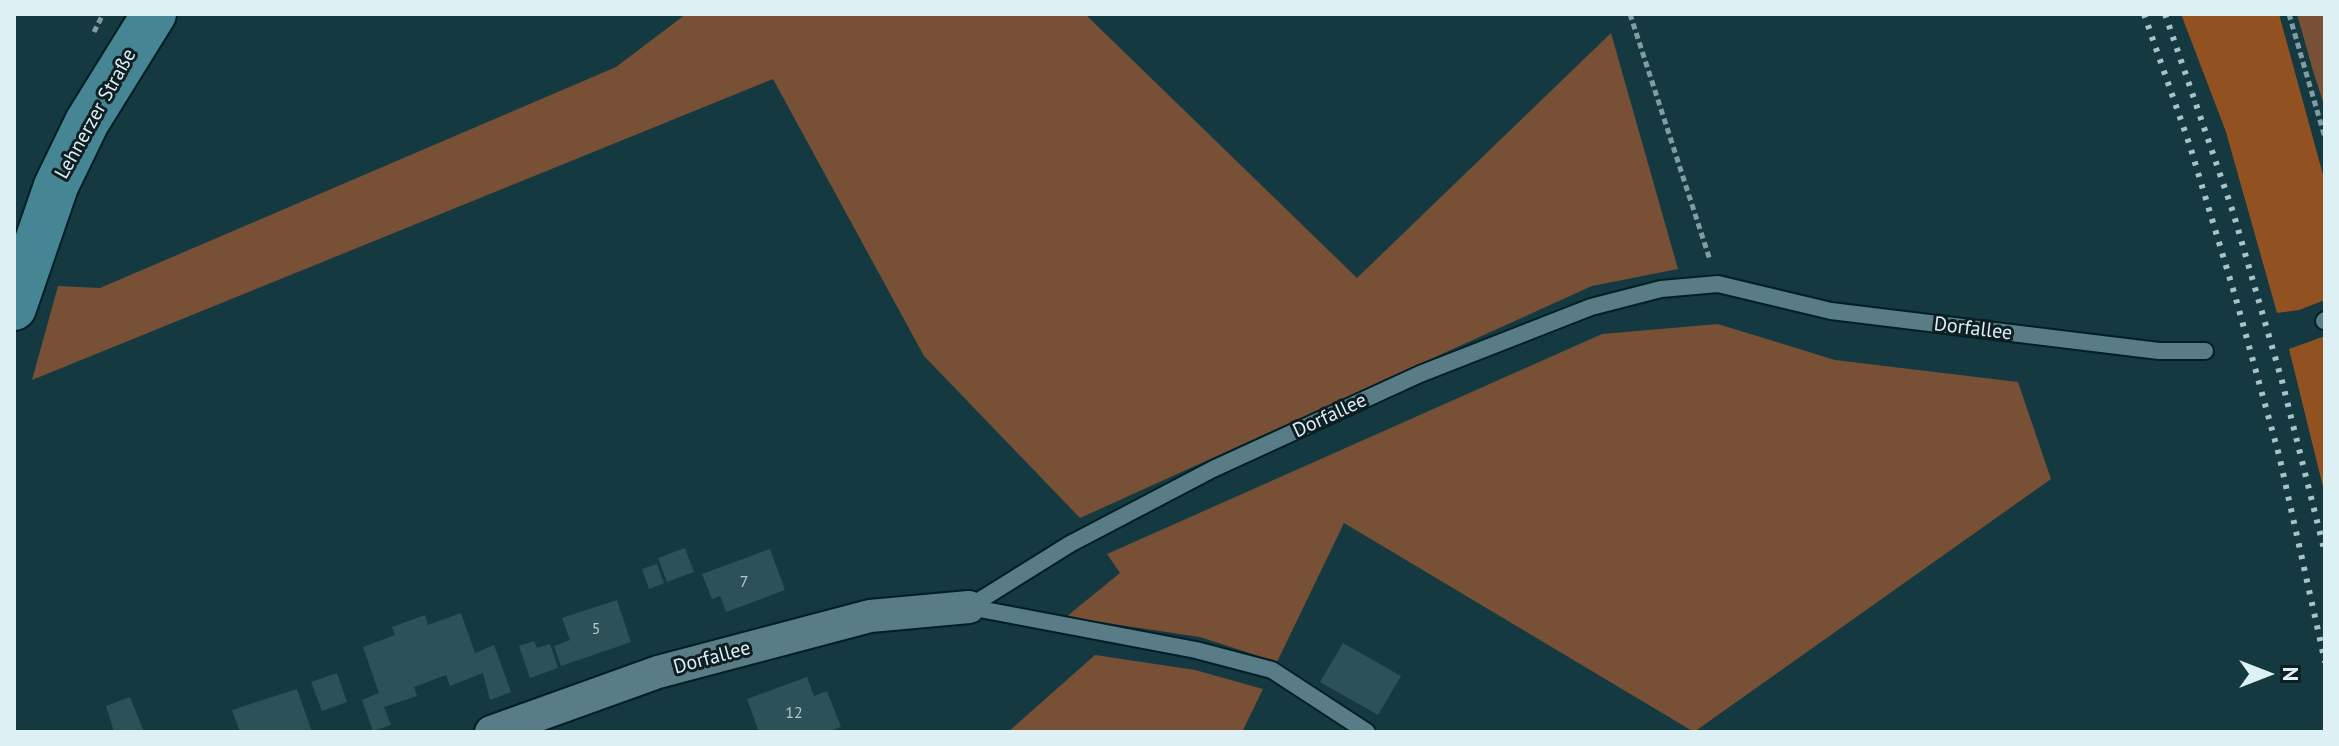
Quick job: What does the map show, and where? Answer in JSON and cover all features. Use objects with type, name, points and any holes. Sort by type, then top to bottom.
[{"type":"main road","name":"Lehnerzer Straße","points":[[14,308],[56,186],[87,122],[154,14]]},
{"type":"street","name":"Dorfallee","points":[[491,732],[658,672],[870,616],[969,607]]},
{"type":"lane","name":"Dorfallee","points":[[969,607],[1070,544],[1213,469],[1420,374],[1591,307],[1661,289],[1718,284],[1831,311],[2159,351],[2205,351]]},
{"type":"lane","points":[[969,607],[1196,650],[1272,670],[1367,732]]},
{"type":"path","points":[[1630,14],[1718,284]]},
{"type":"path","points":[[2289,14],[2325,138]]},
{"type":"shaded area","points":[[686,14],[1085,14],[1357,278],[1611,33],[1678,269],[1592,286],[1080,518],[924,356],[773,79],[32,380],[58,286],[100,288],[616,67]]},
{"type":"shaded area","points":[[2181,14],[2279,14],[2325,182],[2325,300],[2299,310],[2277,313],[2226,132]]},
{"type":"shaded area","points":[[2297,14],[2325,14],[2325,108],[2313,71]]},
{"type":"shaded area","points":[[1718,324],[1835,360],[2018,382],[2051,479],[1694,732],[1344,523],[1277,662],[1200,637],[1066,617],[1120,573],[1107,554],[1602,334]]},
{"type":"shaded area","points":[[2325,336],[2325,495],[2289,349]]},
{"type":"shaded area","points":[[1095,655],[1195,670],[1263,689],[1242,732],[1008,732]]},
{"type":"building","points":[[685,548],[694,572],[667,582],[658,558]]},
{"type":"building","points":[[770,549],[785,590],[726,612],[720,596],[712,599],[702,574]]},
{"type":"building","points":[[657,564],[664,583],[649,589],[642,569]]},
{"type":"building","points":[[617,600],[631,642],[561,666],[554,646],[570,640],[562,618]]},
{"type":"building","points":[[461,613],[475,653],[494,645],[511,692],[490,700],[483,673],[450,686],[446,675],[414,687],[417,696],[384,707],[391,725],[373,731],[362,700],[379,693],[363,647],[395,635],[392,627],[425,615],[428,625]]},
{"type":"building","points":[[534,641],[537,648],[550,644],[558,668],[530,678],[519,646]]},
{"type":"building","points":[[1343,643],[1401,676],[1378,715],[1320,682]]},
{"type":"building","points":[[337,673],[347,702],[322,711],[311,682]]},
{"type":"building","points":[[807,677],[814,696],[827,691],[841,727],[827,732],[759,732],[747,699]]},
{"type":"building","points":[[297,689],[312,732],[240,732],[232,710]]},
{"type":"building","points":[[130,697],[144,732],[114,732],[106,706]]},
{"type":"railway","points":[[2144,14],[2190,146],[2236,299],[2279,455],[2325,662]]},
{"type":"railway","points":[[2165,14],[2233,212],[2282,381],[2325,553]]}]
